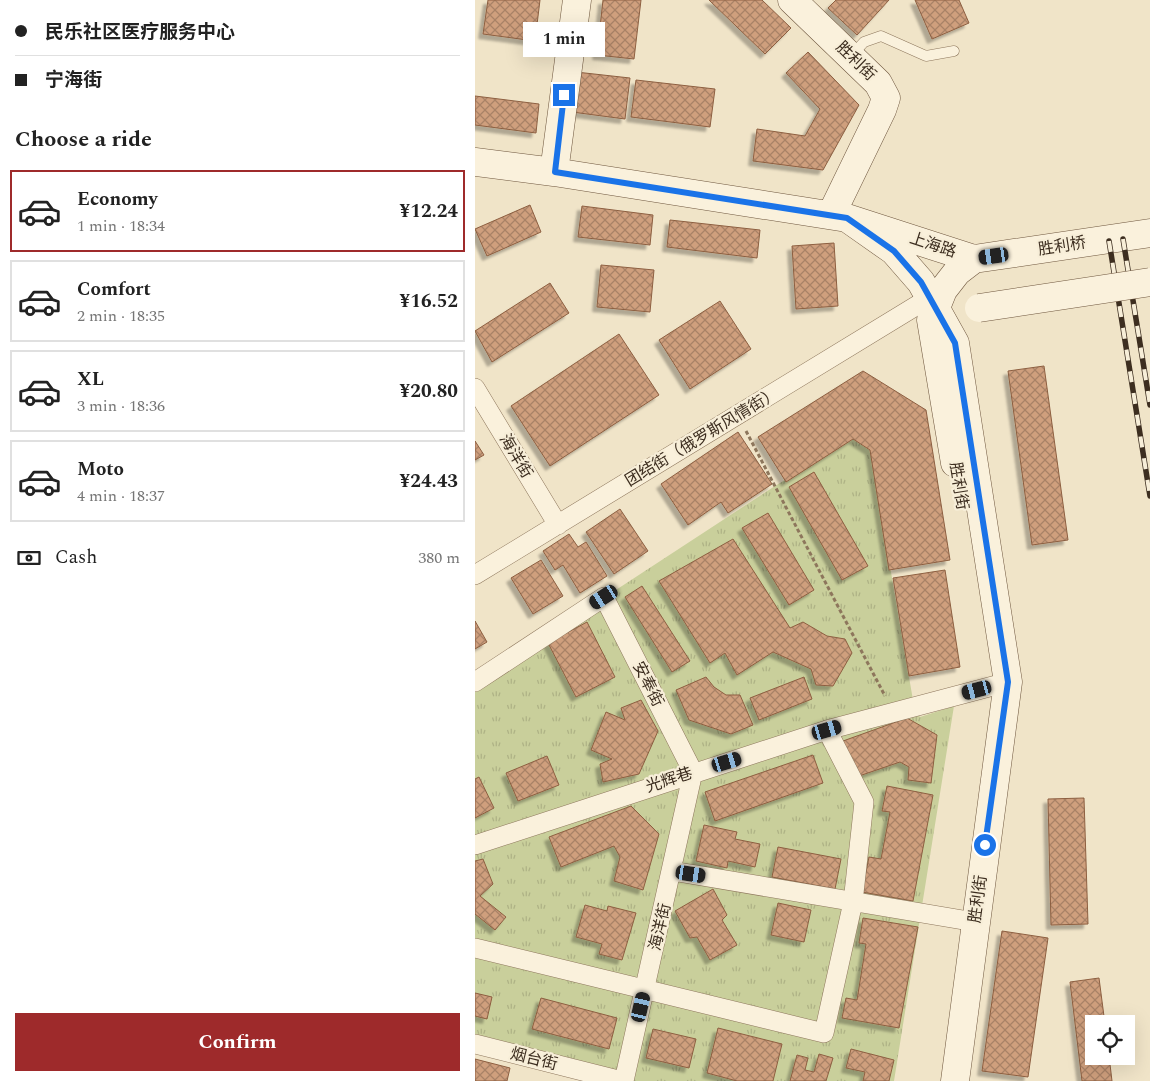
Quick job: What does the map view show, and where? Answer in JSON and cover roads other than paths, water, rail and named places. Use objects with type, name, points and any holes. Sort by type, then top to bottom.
[{"type":"main road","points":[[555,172],[577,0]]},
{"type":"main road","name":"胜利街","points":[[792,0],[878,83],[885,98],[882,110],[839,217]]},
{"type":"main road","name":"上海路","points":[[475,162],[555,172],[839,217],[974,259]]},
{"type":"main road","points":[[839,217],[894,251],[921,282],[932,303]]},
{"type":"main road","name":"胜利桥","points":[[974,259],[1150,233]]},
{"type":"main road","name":"上海路","points":[[932,303],[957,272],[974,259]]},
{"type":"main road","points":[[955,343],[955,326],[961,317],[979,308],[1150,282]]},
{"type":"main road","name":"胜利街","points":[[932,303],[955,343],[1000,684],[967,921],[938,1081]]},
{"type":"main road","name":"胜利街","points":[[932,303],[931,320],[1000,684]]},
{"type":"main road","name":"胜利街","points":[[955,1081],[967,921]]},
{"type":"street","name":"团结街（俄罗斯风情街）","points":[[475,575],[738,415],[932,303]]},
{"type":"street","name":"海洋街","points":[[475,388],[557,525]]},
{"type":"street","name":"安奉街","points":[[475,682],[604,597],[693,772]]},
{"type":"street","name":"光辉巷","points":[[475,845],[693,772],[827,730],[1000,684]]},
{"type":"street","points":[[475,948],[824,1033],[853,902],[863,802],[827,730]]},
{"type":"street","name":"海洋街","points":[[623,1081],[673,871],[693,772]]},
{"type":"street","points":[[673,871],[967,921]]},
{"type":"street","name":"烟台街","points":[[475,1044],[623,1081]]},
{"type":"lane","points":[[851,56],[864,42],[881,36],[926,56],[954,51]]},
{"type":"railway","points":[[1123,239],[1150,405]]},
{"type":"railway","points":[[1109,241],[1150,496]]}]
